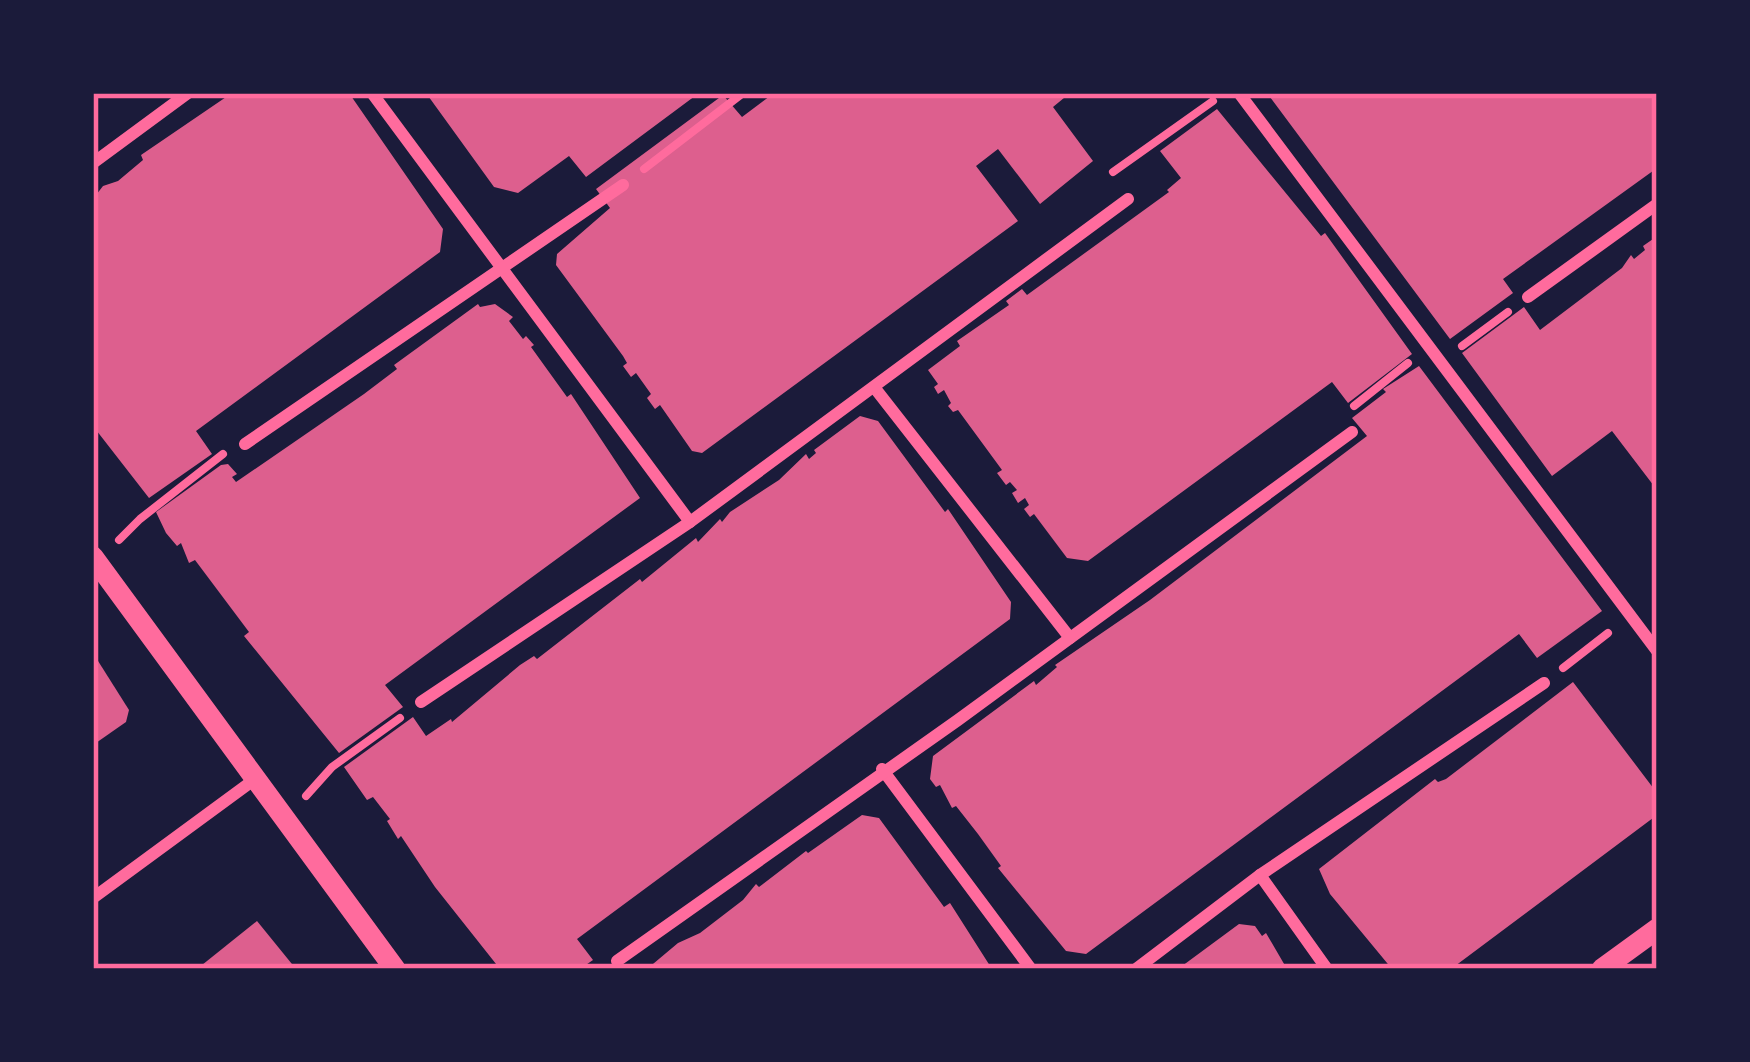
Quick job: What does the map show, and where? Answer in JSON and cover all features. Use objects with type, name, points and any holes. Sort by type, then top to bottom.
[{"type":"street","points":[[93,163],[188,93]]},
{"type":"street","points":[[372,93],[690,522]]},
{"type":"street","points":[[1239,93],[1657,651]]},
{"type":"street","points":[[245,444],[623,185]]},
{"type":"street","points":[[421,702],[690,522],[1128,199]]},
{"type":"street","points":[[1528,297],[1657,204]]},
{"type":"street","points":[[874,387],[1070,638]]},
{"type":"street","points":[[617,961],[1352,432]]},
{"type":"street","points":[[95,560],[395,969]]},
{"type":"street","points":[[1136,969],[1260,875],[1544,683]]},
{"type":"street","points":[[882,770],[1031,969]]},
{"type":"street","points":[[93,898],[255,778]]},
{"type":"street","points":[[1260,875],[1327,969]]},
{"type":"street","points":[[1602,969],[1657,928]]},
{"type":"path","points":[[623,185],[743,93]]},
{"type":"path","points":[[1128,199],[1111,174],[1224,93]]},
{"type":"path","points":[[95,560],[225,453],[245,444]]},
{"type":"path","points":[[1544,683],[1630,616]]},
{"type":"path","points":[[285,820],[332,767],[421,702]]},
{"type":"building","points":[[232,93],[349,93],[443,229],[440,252],[196,431],[212,454],[149,498],[93,426],[93,199],[103,186],[118,181],[143,160],[141,155]]},
{"type":"building","points":[[426,93],[699,93],[586,177],[569,156],[518,193],[494,187]]},
{"type":"building","points":[[774,93],[1070,93],[1053,107],[1093,161],[1040,204],[998,149],[976,166],[1018,221],[702,453],[692,451],[660,405],[655,409],[647,398],[651,394],[636,373],[631,377],[623,366],[627,363],[623,356],[556,265],[557,254],[610,208],[596,189],[723,95],[742,117]]},
{"type":"building","points":[[1267,93],[1657,93],[1657,168],[1503,279],[1513,293],[1450,339]]},
{"type":"building","points":[[1217,109],[1321,236],[1325,233],[1412,354],[1348,403],[1332,382],[1088,561],[1067,558],[1034,514],[1030,517],[1024,509],[1029,505],[1025,498],[1018,503],[1012,493],[1017,490],[1010,482],[1006,485],[997,473],[1002,470],[958,410],[953,412],[948,406],[951,403],[944,390],[938,394],[934,387],[938,384],[928,370],[960,346],[957,341],[1009,305],[1006,301],[1022,289],[1027,295],[1169,192],[1181,178],[1160,151]]},
{"type":"building","points":[[1653,239],[1657,243],[1657,490],[1612,431],[1552,476],[1462,353],[1524,307],[1540,330],[1622,268],[1631,255],[1634,259]]},
{"type":"building","points":[[478,304],[495,304],[513,317],[509,321],[534,345],[531,347],[567,397],[571,394],[640,498],[385,685],[403,707],[339,753],[244,636],[249,632],[195,560],[189,563],[181,543],[177,546],[166,533],[156,512],[221,465],[228,464],[237,474],[232,477],[236,482],[364,394],[397,369],[394,365]]},
{"type":"building","points":[[1419,366],[1602,611],[1537,658],[1519,634],[1086,954],[1066,951],[998,868],[1001,866],[956,806],[952,808],[940,785],[936,787],[930,779],[933,756],[1034,681],[1036,685],[1055,665],[1150,600],[1367,436],[1352,418],[1386,392],[1383,389]]},
{"type":"building","points":[[860,416],[878,421],[945,512],[948,509],[1011,602],[1010,619],[577,939],[593,960],[580,969],[500,969],[401,836],[398,839],[390,819],[373,797],[367,800],[344,767],[413,717],[426,736],[452,722],[520,665],[534,656],[537,659],[696,538],[698,542],[720,519],[722,522],[779,480],[806,454],[809,459],[814,450]]},
{"type":"building","points":[[93,653],[129,710],[126,722],[93,745]]},
{"type":"building","points":[[1573,682],[1657,793],[1657,815],[1451,969],[1392,969],[1330,894],[1319,869],[1435,779],[1446,779]]},
{"type":"building","points":[[862,815],[879,818],[944,907],[950,903],[992,969],[647,969],[743,900],[756,884],[759,887]]},
{"type":"building","points":[[257,921],[296,969],[197,969]]},
{"type":"building","points":[[1239,924],[1255,926],[1262,936],[1266,933],[1287,969],[1178,969]]}]
